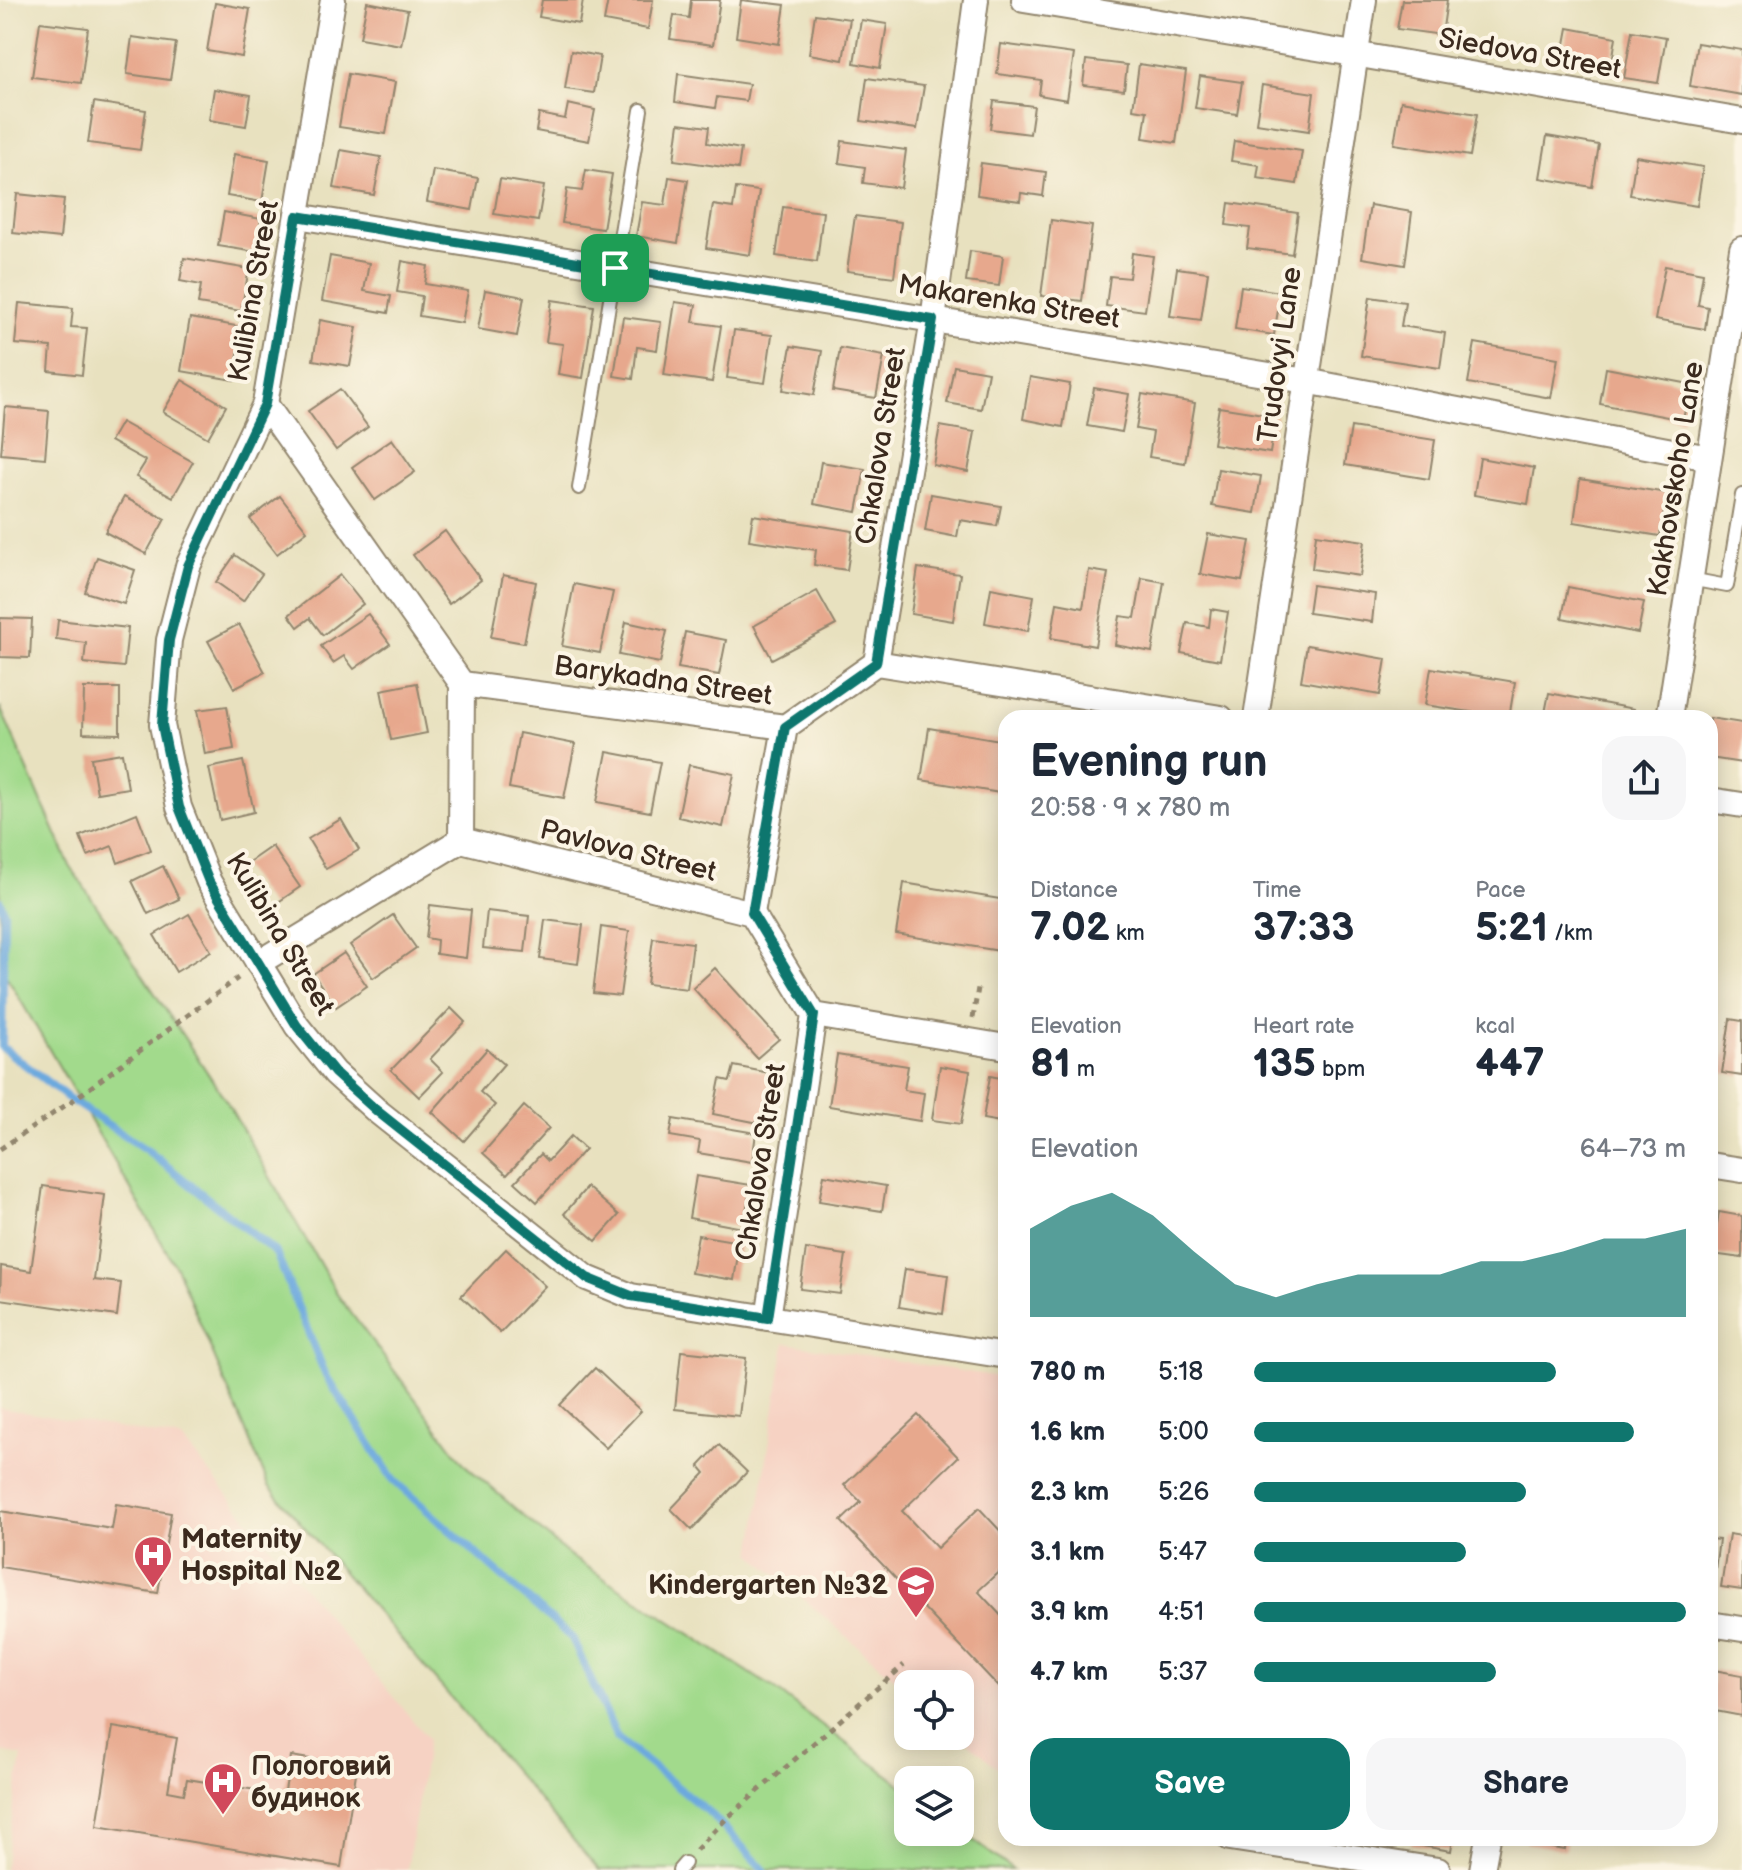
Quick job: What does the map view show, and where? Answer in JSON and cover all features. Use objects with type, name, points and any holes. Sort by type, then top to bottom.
[{"type":"street","name":"Kulibina Street","points":[[333,0],[265,404],[188,566],[169,640],[162,725],[179,807],[209,882],[297,1026],[335,1073],[377,1111],[587,1278],[631,1296],[998,1355]]},
{"type":"street","name":"Chkalova Street","points":[[876,663],[933,320],[976,0]]},
{"type":"street","name":"Siedova Street","points":[[1024,0],[1742,121]]},
{"type":"street","name":"Trudovyi Lane","points":[[1257,710],[1364,0]]},
{"type":"street","name":"Makarenka Street","points":[[297,216],[1306,381],[1709,458]]},
{"type":"street","name":"Kakhovskoho Lane","points":[[1670,710],[1709,458],[1736,333],[1742,249]]},
{"type":"street","points":[[258,963],[461,840],[462,684],[265,404]]},
{"type":"street","points":[[876,663],[1171,710]]},
{"type":"street","name":"Barykadna Street","points":[[462,684],[785,727],[876,663]]},
{"type":"street","points":[[785,727],[752,913],[814,1015],[998,1046]]},
{"type":"street","points":[[1718,801],[1742,805]]},
{"type":"street","name":"Pavlova Street","points":[[461,840],[752,913]]},
{"type":"street","name":"Chkalova Street","points":[[768,1318],[814,1015]]},
{"type":"street","points":[[1718,1166],[1742,1170]]},
{"type":"street","points":[[1718,1625],[1742,1629]]},
{"type":"street","points":[[1282,1846],[1438,1870]]},
{"type":"street","points":[[1482,1870],[1486,1846]]},
{"type":"lane","points":[[579,488],[641,110]]},
{"type":"lane","points":[[1690,579],[1727,586],[1742,495]]},
{"type":"path","points":[[0,1149],[72,1101],[258,963]]},
{"type":"path","points":[[682,1866],[726,1819],[904,1665]]},
{"type":"shaded area","name":"Kindergarten №32","points":[[785,1343],[998,1377],[998,1768],[974,1747],[974,1670],[894,1670],[894,1678],[752,1554]]},
{"type":"shaded area","name":"Maternity Hospital №2","points":[[0,1408],[182,1439],[428,1739],[407,1870],[4,1870],[22,1756],[0,1752]]},
{"type":"green space","points":[[0,707],[70,866],[225,1099],[339,1297],[465,1465],[570,1556],[773,1688],[894,1779],[894,1846],[974,1846],[974,1841],[1013,1870],[599,1870],[269,1486],[177,1269],[0,965]]},
{"type":"building","points":[[542,0],[583,0],[579,24],[539,17]]},
{"type":"building","points":[[608,0],[653,0],[648,29],[604,21]]},
{"type":"building","points":[[691,0],[720,0],[713,45],[670,39],[674,15],[689,18]]},
{"type":"building","points":[[741,0],[785,5],[779,44],[736,37]]},
{"type":"building","points":[[1402,0],[1447,0],[1442,35],[1397,29]]},
{"type":"building","points":[[367,2],[408,10],[401,45],[360,38]]},
{"type":"building","points":[[215,3],[250,9],[242,57],[207,51]]},
{"type":"building","points":[[815,14],[850,19],[843,60],[809,54]]},
{"type":"building","points":[[861,20],[887,24],[880,68],[854,63]]},
{"type":"building","points":[[40,22],[88,28],[81,83],[32,77]]},
{"type":"building","points":[[1568,28],[1616,37],[1611,69],[1562,60]]},
{"type":"building","points":[[1632,31],[1666,37],[1658,83],[1624,78]]},
{"type":"building","points":[[132,37],[176,43],[170,80],[127,74]]},
{"type":"building","points":[[1697,43],[1742,50],[1742,95],[1690,86]]},
{"type":"building","points":[[1001,44],[1074,54],[1067,100],[1039,95],[1041,80],[997,74]]},
{"type":"building","points":[[571,51],[600,56],[594,93],[565,89]]},
{"type":"building","points":[[1086,60],[1127,65],[1124,90],[1083,85]]},
{"type":"building","points":[[1139,64],[1186,71],[1176,143],[1143,138],[1147,111],[1133,109]]},
{"type":"building","points":[[348,74],[395,82],[386,134],[339,127]]},
{"type":"building","points":[[678,74],[749,84],[746,101],[717,97],[715,108],[675,102]]},
{"type":"building","points":[[1200,76],[1242,82],[1237,114],[1195,108]]},
{"type":"building","points":[[867,78],[924,86],[917,129],[861,121]]},
{"type":"building","points":[[1262,85],[1314,93],[1309,131],[1256,123]]},
{"type":"building","points":[[214,89],[251,95],[246,126],[209,120]]},
{"type":"building","points":[[994,101],[1034,106],[1030,134],[990,129]]},
{"type":"building","points":[[1401,101],[1477,114],[1470,156],[1394,144]]},
{"type":"building","points":[[94,102],[146,110],[140,150],[88,143]]},
{"type":"building","points":[[568,104],[595,110],[589,141],[536,131],[539,114],[565,119]]},
{"type":"building","points":[[679,123],[709,127],[707,143],[741,149],[738,169],[674,160]]},
{"type":"building","points":[[1547,136],[1599,145],[1592,187],[1540,178]]},
{"type":"building","points":[[842,141],[906,150],[901,188],[863,183],[865,167],[839,163]]},
{"type":"building","points":[[1234,141],[1302,151],[1297,184],[1257,178],[1259,165],[1231,161]]},
{"type":"building","points":[[341,150],[381,157],[374,195],[334,188]]},
{"type":"building","points":[[234,154],[269,160],[262,202],[227,196]]},
{"type":"building","points":[[1636,156],[1703,167],[1697,206],[1630,195]]},
{"type":"building","points":[[981,163],[1046,172],[1043,196],[1021,193],[1020,201],[977,195]]},
{"type":"building","points":[[433,170],[478,178],[472,210],[427,202]]},
{"type":"building","points":[[586,170],[612,174],[603,229],[562,223],[567,189],[582,191]]},
{"type":"building","points":[[669,177],[688,180],[678,243],[636,236],[642,202],[665,205]]},
{"type":"building","points":[[500,179],[544,186],[538,221],[494,214]]},
{"type":"building","points":[[736,188],[759,191],[750,255],[706,248],[713,205],[733,208]]},
{"type":"building","points":[[17,194],[64,199],[60,238],[13,233]]},
{"type":"building","points":[[1229,203],[1298,213],[1292,254],[1247,248],[1250,228],[1226,225]]},
{"type":"building","points":[[1370,205],[1412,212],[1405,265],[1362,258]]},
{"type":"building","points":[[783,207],[823,212],[817,262],[776,256]]},
{"type":"building","points":[[224,212],[261,219],[256,252],[218,246]]},
{"type":"building","points":[[855,216],[901,222],[894,277],[847,271]]},
{"type":"building","points":[[1051,220],[1092,226],[1082,301],[1041,296]]},
{"type":"building","points":[[970,251],[1003,256],[999,286],[966,282]]},
{"type":"building","points":[[1132,253],[1153,256],[1145,311],[1106,306],[1110,276],[1129,278]]},
{"type":"building","points":[[330,256],[369,263],[364,291],[391,296],[388,313],[322,301]]},
{"type":"building","points":[[184,258],[249,269],[241,311],[198,304],[201,285],[180,281]]},
{"type":"building","points":[[402,261],[428,266],[425,284],[468,291],[462,323],[419,316],[422,296],[397,292]]},
{"type":"building","points":[[1665,266],[1703,273],[1698,305],[1708,307],[1705,329],[1655,320]]},
{"type":"building","points":[[1177,268],[1208,272],[1201,320],[1170,316]]},
{"type":"building","points":[[1241,286],[1281,292],[1274,335],[1235,329]]},
{"type":"building","points":[[485,290],[524,297],[517,336],[478,329]]},
{"type":"building","points":[[1370,297],[1405,302],[1401,326],[1445,333],[1440,368],[1361,356]]},
{"type":"building","points":[[552,300],[594,306],[583,378],[558,374],[563,344],[546,342]]},
{"type":"building","points":[[675,302],[696,305],[693,322],[721,326],[712,382],[664,375]]},
{"type":"building","points":[[19,303],[73,308],[71,327],[87,328],[82,375],[49,371],[51,347],[15,344]]},
{"type":"building","points":[[623,317],[661,322],[657,350],[637,347],[633,379],[614,376]]},
{"type":"building","points":[[190,318],[242,327],[234,380],[181,371]]},
{"type":"building","points":[[320,320],[357,327],[350,366],[313,360]]},
{"type":"building","points":[[734,330],[772,335],[765,383],[727,378]]},
{"type":"building","points":[[1475,343],[1558,358],[1551,398],[1468,383]]},
{"type":"building","points":[[791,346],[822,351],[814,395],[783,390]]},
{"type":"building","points":[[840,348],[884,356],[876,398],[833,391]]},
{"type":"building","points":[[954,366],[988,372],[981,409],[947,403]]},
{"type":"building","points":[[1606,368],[1690,384],[1683,420],[1600,404]]},
{"type":"building","points":[[1030,377],[1070,384],[1063,427],[1023,419]]},
{"type":"building","points":[[182,380],[226,406],[208,438],[163,412]]},
{"type":"building","points":[[1094,388],[1129,394],[1122,432],[1087,426]]},
{"type":"building","points":[[340,389],[368,427],[336,450],[308,411]]},
{"type":"building","points":[[1142,394],[1195,403],[1185,463],[1149,457],[1153,432],[1136,429]]},
{"type":"building","points":[[5,407],[49,411],[45,458],[1,454]]},
{"type":"building","points":[[1219,407],[1276,416],[1270,453],[1213,444]]},
{"type":"building","points":[[121,422],[193,462],[173,497],[136,477],[146,461],[110,441]]},
{"type":"building","points":[[940,426],[975,432],[968,472],[933,465]]},
{"type":"building","points":[[1351,427],[1435,440],[1429,479],[1345,465]]},
{"type":"building","points":[[392,439],[415,472],[375,500],[352,467]]},
{"type":"building","points":[[1480,458],[1534,468],[1528,504],[1474,495]]},
{"type":"building","points":[[821,462],[865,469],[857,512],[814,504]]},
{"type":"building","points":[[1218,469],[1261,476],[1255,513],[1212,506]]},
{"type":"building","points":[[1580,479],[1667,493],[1660,536],[1574,522]]},
{"type":"building","points":[[931,494],[1001,506],[997,526],[960,520],[957,537],[925,531]]},
{"type":"building","points":[[280,496],[307,531],[277,554],[250,519]]},
{"type":"building","points":[[124,497],[165,519],[146,554],[105,532]]},
{"type":"building","points":[[753,515],[853,531],[847,570],[814,565],[816,550],[749,540]]},
{"type":"building","points":[[445,531],[481,580],[449,604],[413,555]]},
{"type":"building","points":[[1208,534],[1250,541],[1242,581],[1200,574]]},
{"type":"building","points":[[1316,534],[1365,541],[1360,576],[1312,569]]},
{"type":"building","points":[[235,555],[262,574],[243,601],[216,582]]},
{"type":"building","points":[[97,557],[135,570],[124,604],[85,592]]},
{"type":"building","points":[[918,568],[960,574],[953,621],[911,614]]},
{"type":"building","points":[[1089,570],[1108,573],[1095,646],[1051,638],[1057,603],[1083,608]]},
{"type":"building","points":[[340,575],[363,604],[323,635],[310,618],[298,627],[289,615]]},
{"type":"building","points":[[503,575],[536,582],[524,643],[491,637]]},
{"type":"building","points":[[1142,578],[1164,582],[1152,652],[1115,645],[1120,616],[1135,618]]},
{"type":"building","points":[[574,584],[613,592],[600,653],[562,646]]},
{"type":"building","points":[[1312,585],[1375,594],[1372,622],[1308,613]]},
{"type":"building","points":[[1568,587],[1644,602],[1638,633],[1562,618]]},
{"type":"building","points":[[991,588],[1034,596],[1028,631],[985,623]]},
{"type":"building","points":[[817,591],[836,625],[772,659],[754,626]]},
{"type":"building","points":[[1211,609],[1228,612],[1220,660],[1181,653],[1187,623],[1209,627]]},
{"type":"building","points":[[368,614],[390,644],[354,669],[344,656],[333,663],[321,646]]},
{"type":"building","points":[[0,618],[32,619],[30,658],[0,657]]},
{"type":"building","points":[[58,620],[128,628],[124,667],[84,663],[86,643],[56,639]]},
{"type":"building","points":[[626,622],[667,631],[660,663],[619,655]]},
{"type":"building","points":[[239,624],[265,672],[234,688],[208,641]]},
{"type":"building","points":[[685,632],[726,640],[719,675],[678,668]]},
{"type":"building","points":[[1307,645],[1386,659],[1380,695],[1301,681]]},
{"type":"building","points":[[1431,668],[1515,682],[1510,710],[1457,710],[1425,705]]},
{"type":"building","points":[[417,683],[427,733],[391,740],[381,690]]},
{"type":"building","points":[[84,688],[120,688],[120,734],[83,733]]},
{"type":"building","points":[[1549,693],[1634,709],[1634,710],[1546,710]]},
{"type":"building","points":[[227,706],[234,749],[205,754],[197,710]]},
{"type":"building","points":[[1718,719],[1742,723],[1742,763],[1718,759]]},
{"type":"building","points":[[929,728],[998,740],[998,793],[921,780]]},
{"type":"building","points":[[519,733],[575,744],[564,798],[509,788]]},
{"type":"building","points":[[607,752],[660,762],[650,812],[597,802]]},
{"type":"building","points":[[122,753],[128,788],[97,793],[91,758]]},
{"type":"building","points":[[243,761],[254,812],[220,820],[209,768]]},
{"type":"building","points":[[689,765],[734,774],[723,827],[678,817]]},
{"type":"building","points":[[137,813],[151,850],[118,863],[112,846],[88,856],[80,836]]},
{"type":"building","points":[[341,819],[359,850],[326,869],[308,839]]},
{"type":"building","points":[[272,846],[300,887],[271,907],[243,866]]},
{"type":"building","points":[[163,866],[179,899],[148,914],[132,881]]},
{"type":"building","points":[[904,883],[998,899],[998,951],[896,934]]},
{"type":"building","points":[[430,905],[471,910],[466,958],[436,954],[437,940],[426,938]]},
{"type":"building","points":[[487,911],[529,916],[525,952],[483,948]]},
{"type":"building","points":[[189,914],[211,951],[176,972],[154,935]]},
{"type":"building","points":[[393,915],[416,948],[373,978],[350,945]]},
{"type":"building","points":[[545,920],[583,925],[578,964],[540,959]]},
{"type":"building","points":[[601,927],[629,931],[620,996],[593,993]]},
{"type":"building","points":[[653,938],[693,943],[687,989],[647,984]]},
{"type":"building","points":[[344,953],[367,986],[336,1007],[313,974]]},
{"type":"building","points":[[715,968],[779,1039],[757,1058],[693,988]]},
{"type":"building","points":[[451,1008],[465,1022],[430,1059],[443,1072],[419,1097],[391,1070]]},
{"type":"building","points":[[1730,1019],[1742,1021],[1742,1076],[1722,1073]]},
{"type":"building","points":[[487,1049],[504,1064],[480,1092],[495,1105],[464,1141],[432,1112]]},
{"type":"building","points":[[837,1055],[908,1066],[904,1090],[924,1093],[920,1121],[829,1106]]},
{"type":"building","points":[[734,1066],[774,1074],[764,1124],[713,1114],[720,1079],[730,1081]]},
{"type":"building","points":[[940,1066],[970,1071],[961,1124],[932,1120]]},
{"type":"building","points":[[990,1076],[998,1078],[998,1122],[983,1119]]},
{"type":"building","points":[[524,1106],[549,1128],[507,1175],[483,1153]]},
{"type":"building","points":[[673,1119],[756,1133],[752,1162],[698,1153],[700,1141],[670,1136]]},
{"type":"building","points":[[571,1136],[585,1149],[537,1202],[515,1182],[541,1154],[548,1161]]},
{"type":"building","points":[[824,1175],[886,1186],[882,1211],[819,1201]]},
{"type":"building","points":[[696,1176],[751,1185],[743,1228],[689,1218]]},
{"type":"building","points":[[43,1186],[105,1195],[94,1280],[121,1283],[117,1316],[0,1299],[1,1266],[31,1271]]},
{"type":"building","points":[[587,1187],[619,1215],[596,1241],[564,1214]]},
{"type":"building","points":[[1719,1212],[1742,1216],[1742,1258],[1718,1255]]},
{"type":"building","points":[[698,1235],[740,1242],[734,1280],[691,1273]]},
{"type":"building","points":[[506,1249],[545,1286],[500,1333],[461,1296]]},
{"type":"building","points":[[806,1249],[846,1255],[840,1294],[800,1289]]},
{"type":"building","points":[[905,1269],[948,1275],[943,1314],[899,1307]]},
{"type":"building","points":[[681,1351],[746,1358],[739,1416],[675,1409]]},
{"type":"building","points":[[595,1368],[641,1411],[606,1448],[560,1405]]},
{"type":"building","points":[[918,1415],[958,1457],[902,1511],[937,1548],[979,1508],[998,1528],[998,1572],[978,1591],[998,1612],[998,1686],[841,1521],[861,1502],[844,1485]]},
{"type":"building","points":[[719,1445],[747,1472],[692,1530],[671,1509],[705,1473],[699,1466]]},
{"type":"building","points":[[116,1504],[171,1513],[158,1593],[0,1567],[0,1511],[112,1529]]},
{"type":"building","points":[[1729,1534],[1742,1536],[1742,1590],[1721,1587]]},
{"type":"building","points":[[1718,1671],[1742,1675],[1742,1716],[1718,1712]]},
{"type":"building","points":[[113,1727],[177,1738],[168,1791],[184,1794],[187,1779],[268,1792],[266,1806],[282,1808],[291,1756],[357,1767],[341,1867],[97,1826]]},
{"type":"building","points":[[1422,1846],[1452,1846],[1451,1851]]},
{"type":"building","points":[[1543,1846],[1566,1846],[1565,1850]]},
{"type":"waterway","points":[[0,901],[4,912],[2,1047],[72,1101],[148,1151],[276,1253],[326,1376],[394,1481],[572,1638],[617,1738],[712,1815],[764,1870]]},
{"type":"place","name":"Maternity Hospital №2","points":[[153,1589]]},
{"type":"place","name":"Kindergarten №32","points":[[916,1619]]},
{"type":"place","name":"Пологовий будинок","points":[[223,1816]]},
{"type":"route","points":[[297,216],[615,268],[933,320],[876,663],[785,727],[752,913],[814,1015],[768,1318],[631,1296],[587,1278],[377,1111],[335,1073],[297,1026],[209,882],[179,807],[162,725],[169,640],[188,566],[265,404],[297,216]]}]
